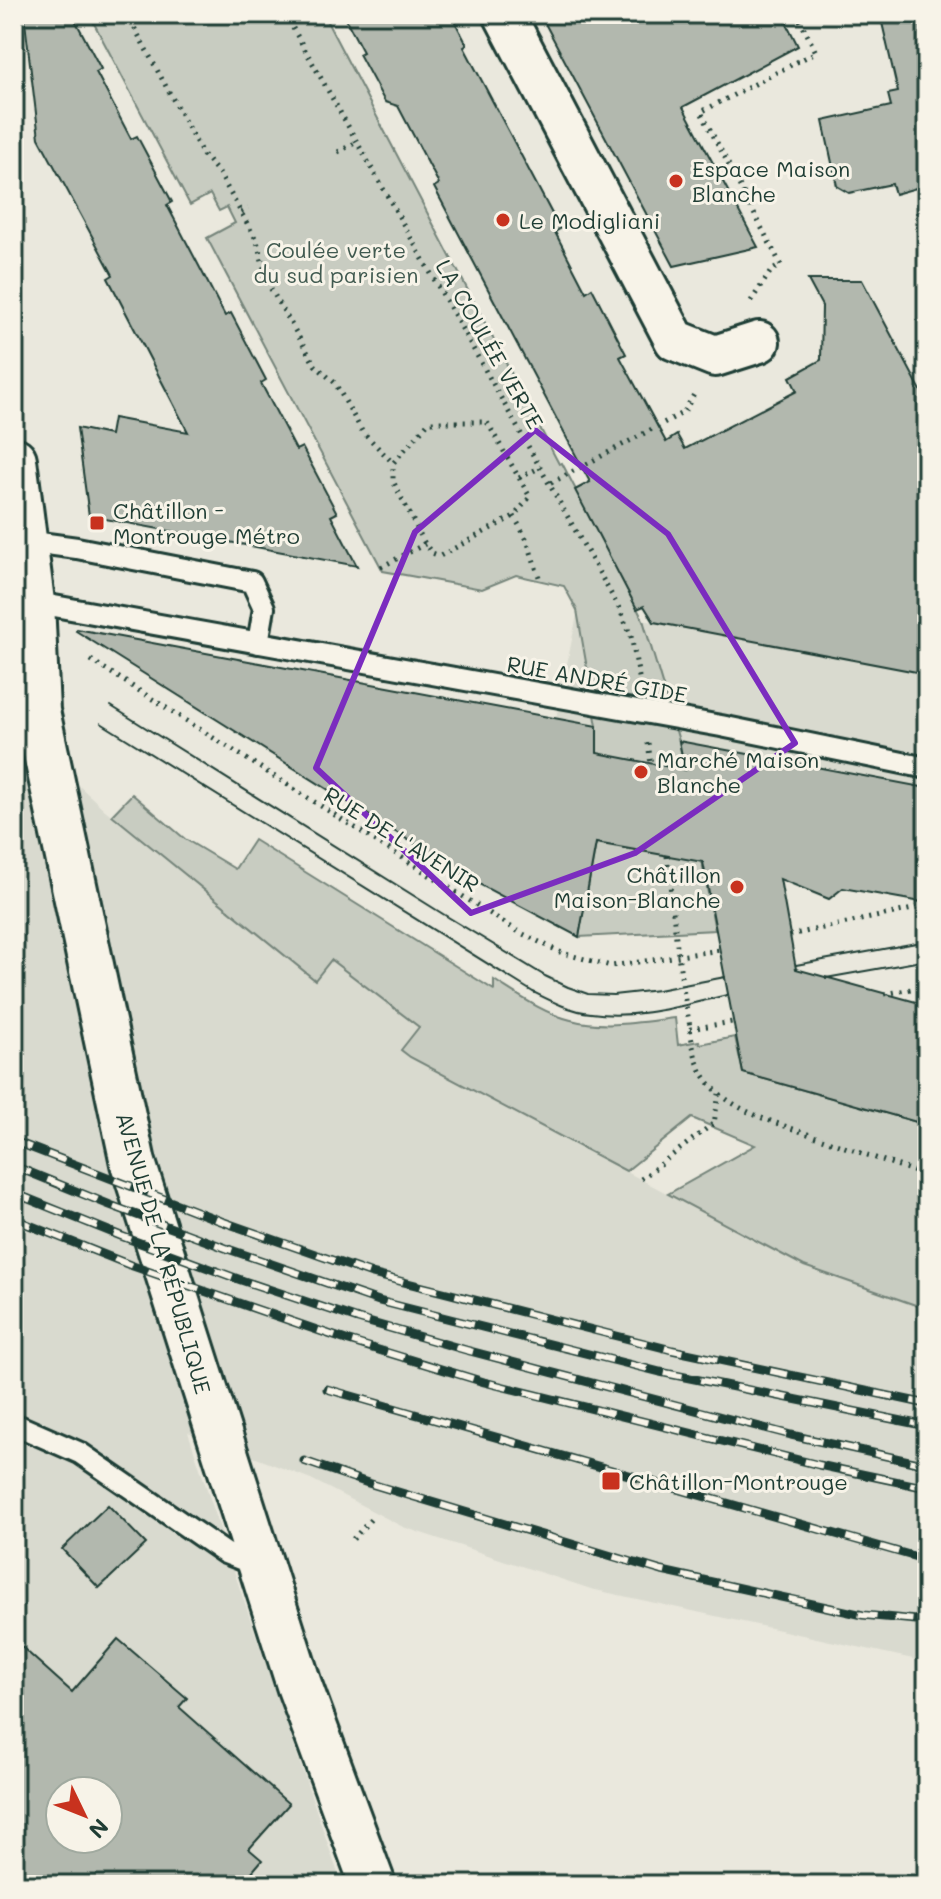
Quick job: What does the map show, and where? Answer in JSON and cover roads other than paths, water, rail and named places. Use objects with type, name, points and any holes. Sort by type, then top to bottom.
[{"type":"main road","name":"AVENUE DE LA RÉPUBLIQUE","points":[[14,460],[32,602],[37,711],[133,1163],[299,1685],[373,1885]]},
{"type":"street","points":[[504,14],[675,340],[715,356],[759,342]]},
{"type":"lane","points":[[25,541],[252,582],[264,608],[258,643]]},
{"type":"lane","name":"RUE ANDRÉ GIDE","points":[[32,602],[645,712],[927,768]]},
{"type":"lane","points":[[14,1424],[80,1453],[225,1553],[260,1566]]},
{"type":"tram line","points":[[111,706],[443,914],[568,987],[588,994],[613,995],[725,977]]},
{"type":"tram line","points":[[101,723],[533,992],[554,1002],[583,1012],[625,1015],[727,995]]},
{"type":"tram line","points":[[796,965],[927,941]]},
{"type":"tram line","points":[[826,978],[927,960]]},
{"type":"railway","points":[[14,1141],[221,1221],[372,1274],[672,1350],[927,1404]]},
{"type":"railway","points":[[14,1166],[231,1250],[379,1301],[660,1372],[927,1426]]},
{"type":"railway","points":[[14,1193],[241,1280],[358,1319],[791,1435],[927,1465]]},
{"type":"railway","points":[[14,1219],[130,1265],[250,1307],[484,1382],[819,1465],[927,1488]]},
{"type":"railway","points":[[327,1389],[927,1560]]},
{"type":"railway","points":[[304,1461],[662,1571],[863,1615],[927,1621]]},
{"type":"place","name":"Espace Maison Blanche","points":[[676,181]]},
{"type":"place","name":"Le Modigliani","points":[[503,220]]},
{"type":"place","name":"Châtillon - Montrouge Métro","points":[[97,523]]},
{"type":"place","name":"Marché Maison Blanche","points":[[641,772]]},
{"type":"place","name":"Châtillon Maison-Blanche","points":[[737,887]]},
{"type":"place","name":"Châtillon-Montrouge","points":[[611,1481]]},
{"type":"park label","name":"Coulée verte du sud parisien","points":[[336,262]]}]
